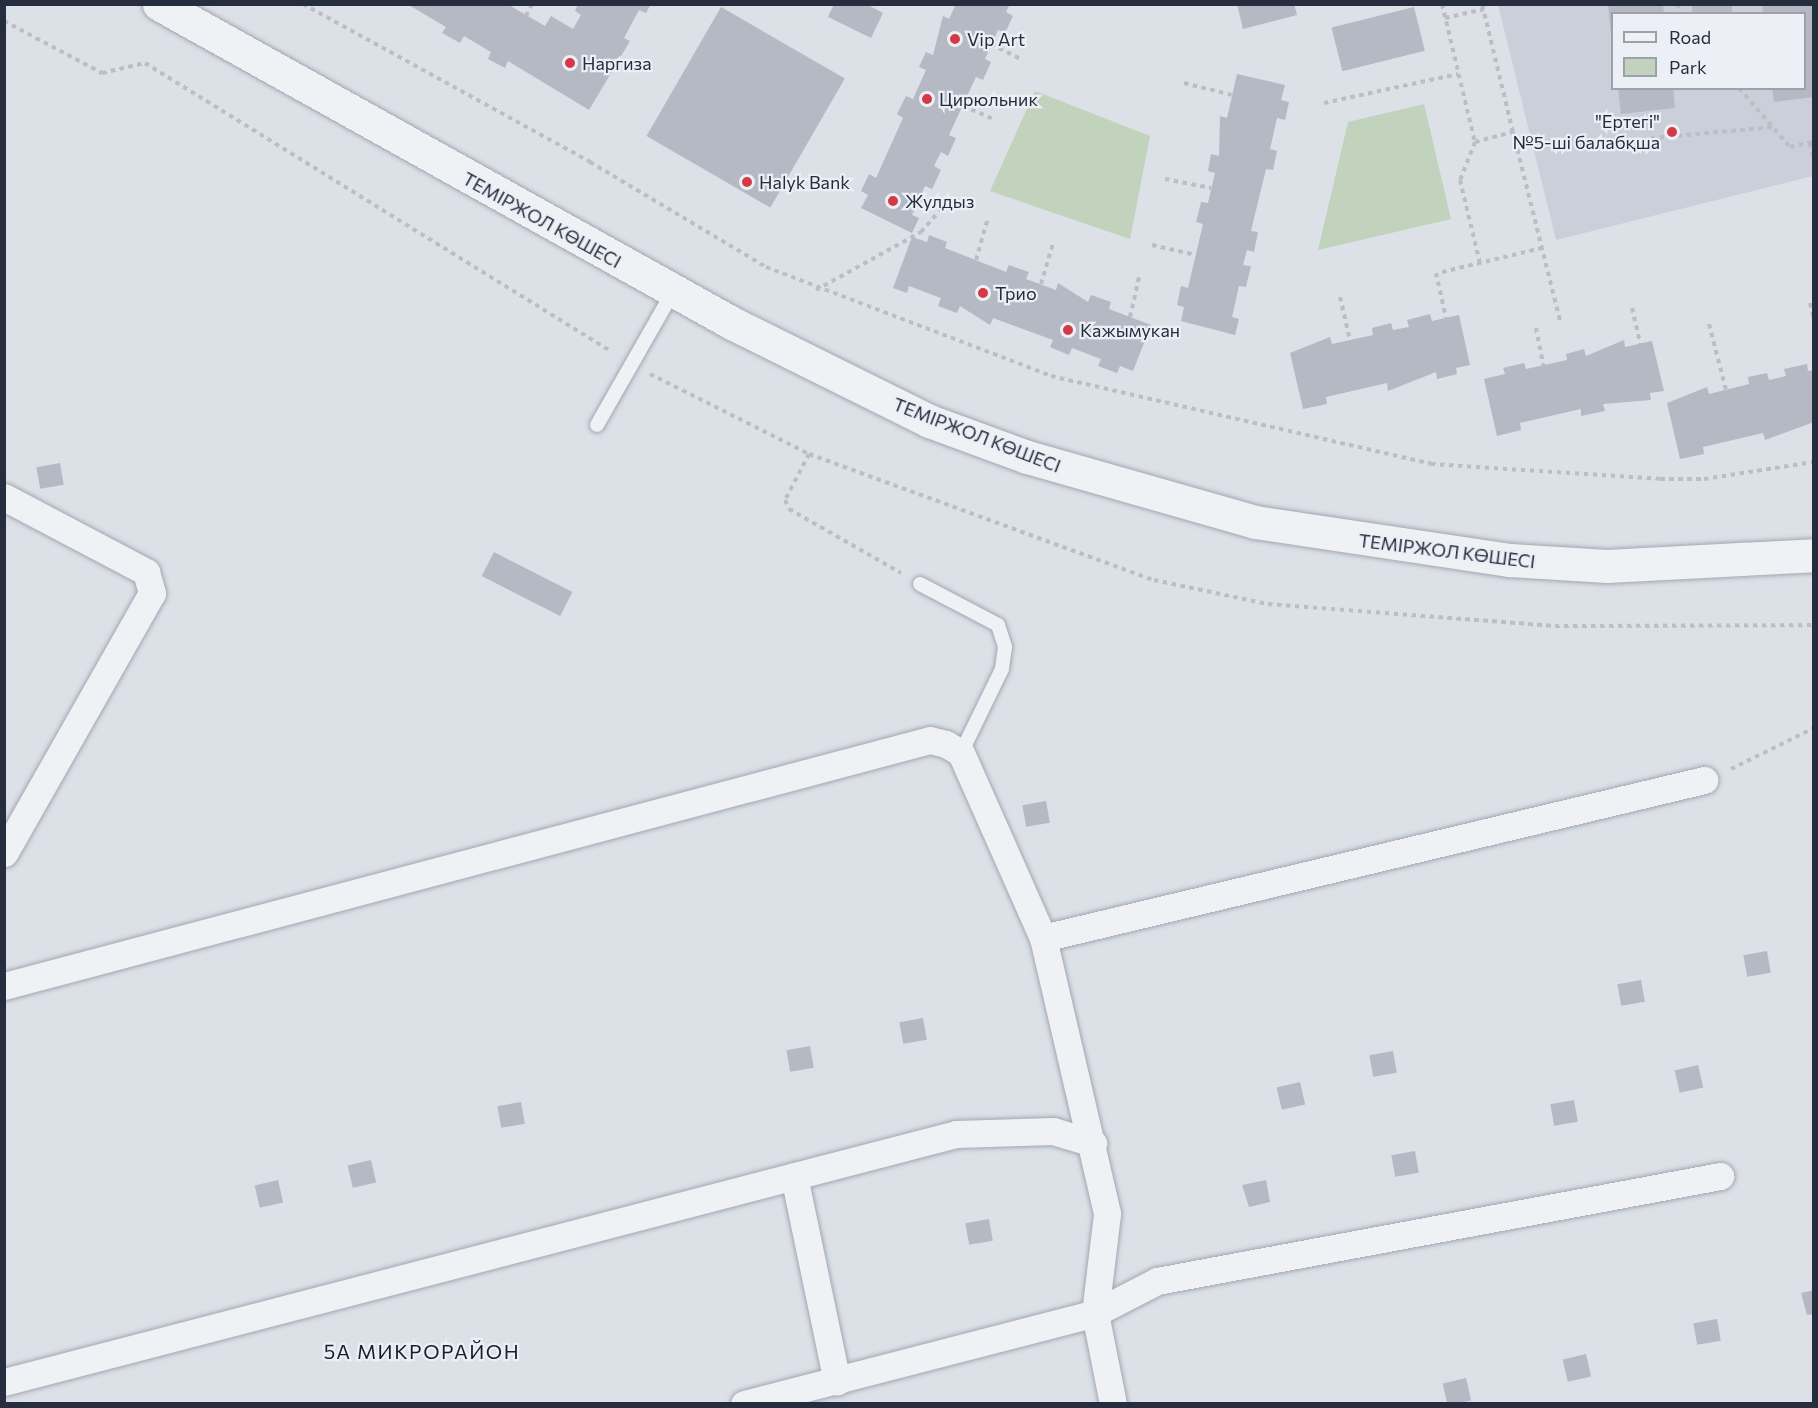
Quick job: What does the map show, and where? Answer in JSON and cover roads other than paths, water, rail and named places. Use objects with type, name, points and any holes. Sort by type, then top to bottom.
[{"type":"street","name":"ТЕМІРЖОЛ КӨШЕСІ","points":[[159,4],[673,292],[929,421],[1027,457],[1255,522],[1498,559],[1596,566],[1814,555]]},
{"type":"street","points":[[4,497],[146,572],[152,593],[4,853]]},
{"type":"street","points":[[4,986],[930,740],[961,753],[1043,938],[1093,1143],[1107,1214],[1095,1313],[1113,1404]]},
{"type":"street","points":[[1043,938],[1704,780]]},
{"type":"street","points":[[4,1382],[956,1134],[1053,1131],[1093,1143]]},
{"type":"street","points":[[795,1176],[837,1382]]},
{"type":"street","points":[[744,1404],[837,1382],[1095,1313],[1157,1281],[1720,1176]]},
{"type":"lane","points":[[597,425],[673,292]]},
{"type":"lane","points":[[920,584],[998,625],[1005,647],[1002,669],[961,753]]},
{"type":"place","name":"Vip Art","points":[[955,39]]},
{"type":"place","name":"Наргиза","points":[[570,63]]},
{"type":"place","name":"Цирюльник","points":[[927,99]]},
{"type":"place","name":"\"Ертегі\" №5-ші балабқша","points":[[1672,132]]},
{"type":"place","name":"Halyk Bank","points":[[747,182]]},
{"type":"place","name":"Жулдыз","points":[[893,201]]},
{"type":"place","name":"Трио","points":[[983,293]]},
{"type":"place","name":"Кажымукан","points":[[1068,330]]},
{"type":"district","name":"5А МИКРОРАЙОН","points":[[422,1351]]}]
